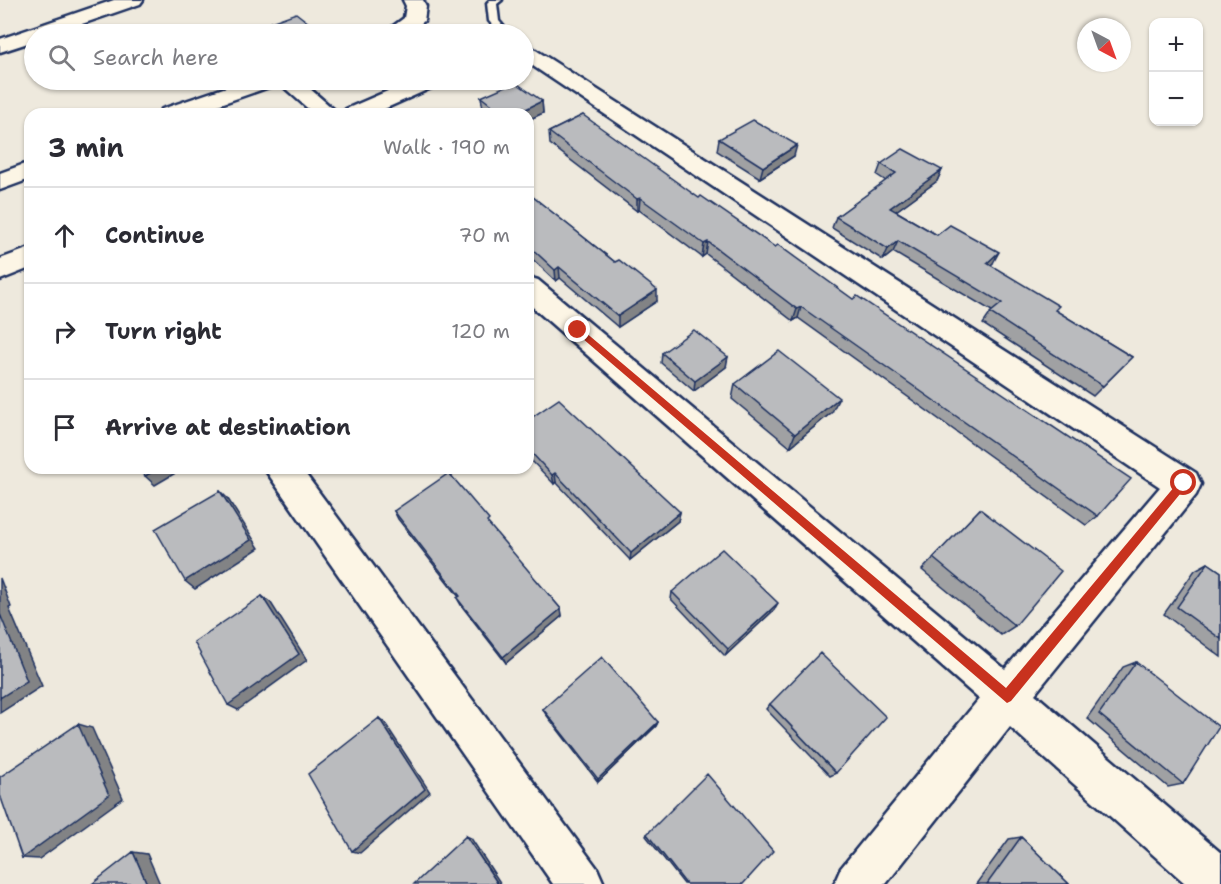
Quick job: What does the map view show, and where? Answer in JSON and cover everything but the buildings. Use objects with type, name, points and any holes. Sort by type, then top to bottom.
[{"type":"street","points":[[64,24],[133,0]]},
{"type":"street","points":[[410,24],[414,21],[416,6],[413,0]]},
{"type":"street","points":[[0,46],[24,38]]},
{"type":"street","points":[[534,58],[1184,483],[1007,697],[857,884]]},
{"type":"street","points":[[187,108],[238,90]]},
{"type":"street","points":[[299,90],[321,108]]},
{"type":"street","points":[[367,108],[408,90]]},
{"type":"street","points":[[0,182],[24,173]]},
{"type":"street","points":[[0,270],[24,260]]},
{"type":"street","points":[[534,292],[1007,697],[1221,884]]},
{"type":"street","points":[[285,474],[581,884]]},
{"type":"lane","points":[[497,0],[492,3],[494,21],[497,24]]},
{"type":"route","points":[[578,330],[1007,697],[1184,483]]}]
